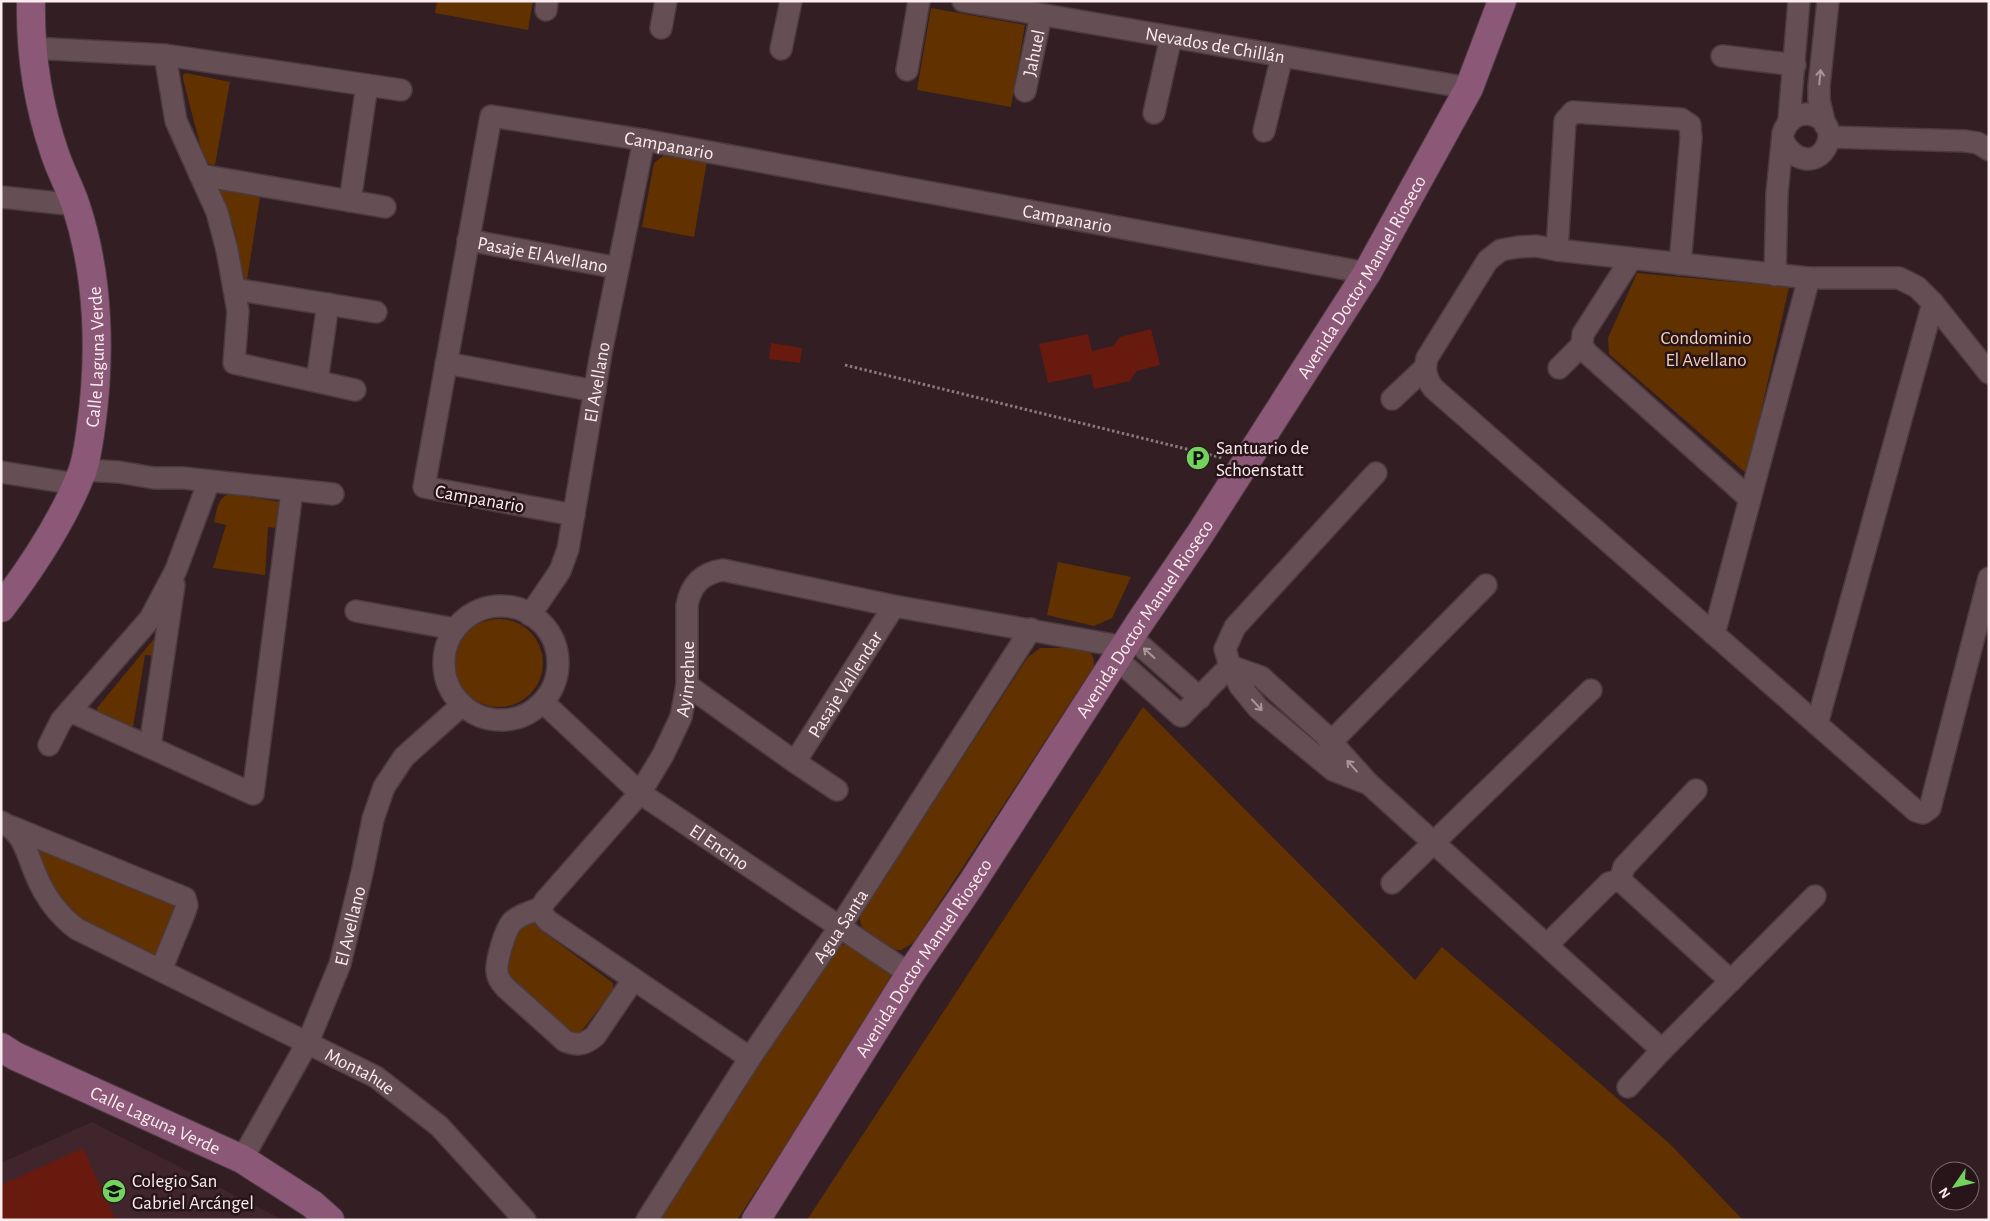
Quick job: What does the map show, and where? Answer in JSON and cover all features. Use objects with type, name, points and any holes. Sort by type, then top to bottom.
[{"type":"street","name":"Calle Laguna Verde","points":[[1,608],[34,563],[56,526],[80,477],[93,410],[96,350],[91,277],[85,241],[76,205],[55,154],[47,128],[35,75],[32,48],[31,1]]},
{"type":"street","points":[[661,28],[666,1]]},
{"type":"street","points":[[781,49],[791,1]]},
{"type":"street","points":[[907,70],[919,1]]},
{"type":"street","name":"Nevados de Chillán","points":[[962,1],[1469,88]]},
{"type":"street","name":"Avenida Doctor Manuel Rioseco","points":[[756,1220],[910,974],[1245,464],[1367,273],[1469,88],[1502,1]]},
{"type":"street","points":[[1775,275],[1777,193],[1783,133],[1789,120],[1799,1]]},
{"type":"street","points":[[1783,140],[1786,148],[1792,155],[1799,158],[1808,159],[1816,157],[1823,152],[1827,145],[1827,131],[1819,100],[1819,86],[1828,1]]},
{"type":"street","name":"Jahuel","points":[[1025,91],[1041,15]]},
{"type":"street","points":[[1154,113],[1171,37]]},
{"type":"street","points":[[32,48],[165,55],[401,90]]},
{"type":"street","points":[[165,55],[176,121],[217,212],[227,250],[238,311],[234,363],[355,390]]},
{"type":"street","points":[[1264,131],[1282,56]]},
{"type":"street","points":[[1722,56],[1795,65]]},
{"type":"street","points":[[350,201],[367,84]]},
{"type":"street","points":[[1557,250],[1565,120],[1573,112],[1681,119],[1690,125],[1691,138],[1680,264]]},
{"type":"street","points":[[1789,120],[1804,113],[1812,114],[1827,131],[1965,141],[1978,143],[1989,150]]},
{"type":"street","name":"Campanario","points":[[574,515],[424,487],[491,116],[644,140],[1367,273]]},
{"type":"street","name":"El Avellano","points":[[530,615],[560,571],[568,549],[595,391],[644,140]]},
{"type":"street","points":[[1777,193],[1792,173],[1808,159]]},
{"type":"street","points":[[200,174],[385,207]]},
{"type":"street","points":[[1,197],[76,205]]},
{"type":"street","name":"Pasaje El Avellano","points":[[468,240],[618,268]]},
{"type":"street","points":[[1989,373],[1933,303],[1917,287],[1899,278],[1808,278],[1557,250],[1536,246],[1501,250],[1488,260],[1427,358],[1425,368],[1428,380],[1433,388],[1916,811],[1923,812],[1930,808],[1989,578]]},
{"type":"street","points":[[1559,368],[1582,344],[1583,334],[1631,258]]},
{"type":"street","points":[[1714,634],[1808,278]]},
{"type":"street","points":[[234,289],[376,312]]},
{"type":"street","points":[[1816,724],[1933,303]]},
{"type":"street","points":[[317,381],[328,304]]},
{"type":"street","points":[[1582,344],[1588,353],[1749,498]]},
{"type":"street","points":[[446,363],[595,391]]},
{"type":"street","points":[[1392,399],[1425,368]]},
{"type":"street","points":[[1,472],[80,477],[119,472],[154,478],[184,478],[333,494]]},
{"type":"street","points":[[1369,784],[1333,770],[1258,708],[1240,686],[1230,666],[1225,649],[1235,627],[1376,473]]},
{"type":"street","points":[[49,745],[61,721],[150,619],[176,570],[209,481]]},
{"type":"street","points":[[70,710],[254,794],[292,490]]},
{"type":"street","points":[[150,746],[176,570]]},
{"type":"street","name":"Ayinrehue","points":[[541,908],[545,901],[640,793],[663,754],[681,717],[687,685],[687,605],[689,595],[699,580],[714,571],[723,570],[894,606],[1124,647]]},
{"type":"street","points":[[1332,742],[1486,586]]},
{"type":"street","points":[[502,606],[522,610],[530,615],[538,620],[550,634],[556,651],[558,669],[553,687],[543,702],[529,713],[512,719],[494,720],[476,715],[462,705],[450,689],[444,670],[445,651],[456,629],[466,618],[483,609],[502,606]]},
{"type":"street","name":"Pasaje Vallendar","points":[[795,762],[894,606]]},
{"type":"street","points":[[356,611],[456,629]]},
{"type":"street","name":"Agua Santa","points":[[647,1220],[750,1058],[840,928],[1031,629]]},
{"type":"street","points":[[1124,647],[1181,716],[1230,666]]},
{"type":"street","points":[[1230,666],[1260,677],[1332,742],[1369,784],[1662,1050]]},
{"type":"street","points":[[687,685],[837,790]]},
{"type":"street","points":[[1392,883],[1591,690]]},
{"type":"street","name":"El Encino","points":[[543,702],[640,793],[910,974]]},
{"type":"street","name":"El Avellano","points":[[242,1159],[308,1042],[340,964],[373,819],[384,787],[404,757],[462,705]]},
{"type":"street","points":[[1620,880],[1624,867],[1696,790]]},
{"type":"street","name":"Montahue","points":[[6,824],[185,898],[187,905],[184,914],[160,970]]},
{"type":"street","name":"Montahue","points":[[6,824],[23,841],[44,892],[55,909],[67,922],[376,1077],[440,1126],[525,1220]]},
{"type":"street","points":[[1546,945],[1609,883],[1620,880]]},
{"type":"street","points":[[1620,880],[1731,981]]},
{"type":"street","points":[[1628,1087],[1662,1050],[1815,896]]},
{"type":"street","points":[[633,980],[595,1036],[587,1043],[576,1045],[565,1041],[506,988],[499,980],[496,972],[507,930],[511,923],[541,908],[543,915],[548,921],[750,1058]]},
{"type":"street","name":"Calle Laguna Verde","points":[[1,1047],[15,1056],[242,1159],[312,1204],[330,1220]]},
{"type":"path","points":[[844,365],[1245,464]]},
{"type":"shaded area","name":"Colegio San Gabriel Arcángel","points":[[92,1122],[283,1220],[1,1220],[1,1163]]},
{"type":"green space","points":[[437,1],[533,1],[528,30],[435,13]]},
{"type":"green space","points":[[931,8],[1025,25],[1011,107],[917,90]]},
{"type":"green space","points":[[186,73],[230,82],[215,165],[209,164],[203,156],[183,79],[183,75]]},
{"type":"green space","points":[[663,156],[707,161],[694,237],[642,227],[654,163]]},
{"type":"green space","points":[[218,189],[261,191],[247,280],[242,280],[241,277],[235,231]]},
{"type":"green space","name":"Condominio El Avellano","points":[[1637,273],[1789,287],[1747,474],[1609,354],[1608,338]]},
{"type":"green space","points":[[230,494],[281,502],[284,529],[268,527],[265,575],[213,568],[226,525],[214,522],[216,513],[222,498]]},
{"type":"green space","points":[[1058,562],[1131,577],[1112,618],[1094,626],[1047,615]]},
{"type":"green space","points":[[499,619],[516,622],[530,632],[540,646],[543,663],[540,680],[530,694],[516,704],[499,707],[482,704],[468,694],[458,680],[455,663],[458,646],[468,632],[482,622]]},
{"type":"green space","points":[[158,634],[157,656],[145,655],[133,727],[144,730],[142,733],[99,715],[97,708]]},
{"type":"green space","points":[[1040,648],[1085,648],[1092,656],[1094,666],[914,942],[901,950],[896,950],[878,941],[863,928],[860,923],[860,916],[1028,657]]},
{"type":"green space","points":[[1143,707],[1415,980],[1442,947],[1670,1144],[1743,1220],[807,1220]]},
{"type":"green space","points":[[37,843],[180,903],[158,960],[90,926],[66,909],[52,888]]},
{"type":"green space","points":[[535,915],[546,934],[613,983],[613,990],[581,1032],[574,1036],[509,983],[504,967],[513,933]]},
{"type":"green space","points":[[846,944],[889,971],[892,976],[892,982],[737,1220],[656,1220],[837,949],[841,945]]},
{"type":"building","points":[[1151,329],[1160,365],[1137,371],[1130,381],[1094,389],[1091,374],[1048,383],[1039,344],[1088,334],[1092,351],[1113,346],[1120,337]]},
{"type":"building","points":[[771,343],[802,348],[800,363],[769,359]]},
{"type":"building","points":[[83,1148],[116,1220],[1,1220],[1,1185]]},
{"type":"place","name":"Santuario de Schoenstatt","points":[[1198,458]]},
{"type":"place","name":"Colegio San Gabriel Arcángel","points":[[114,1191]]}]
